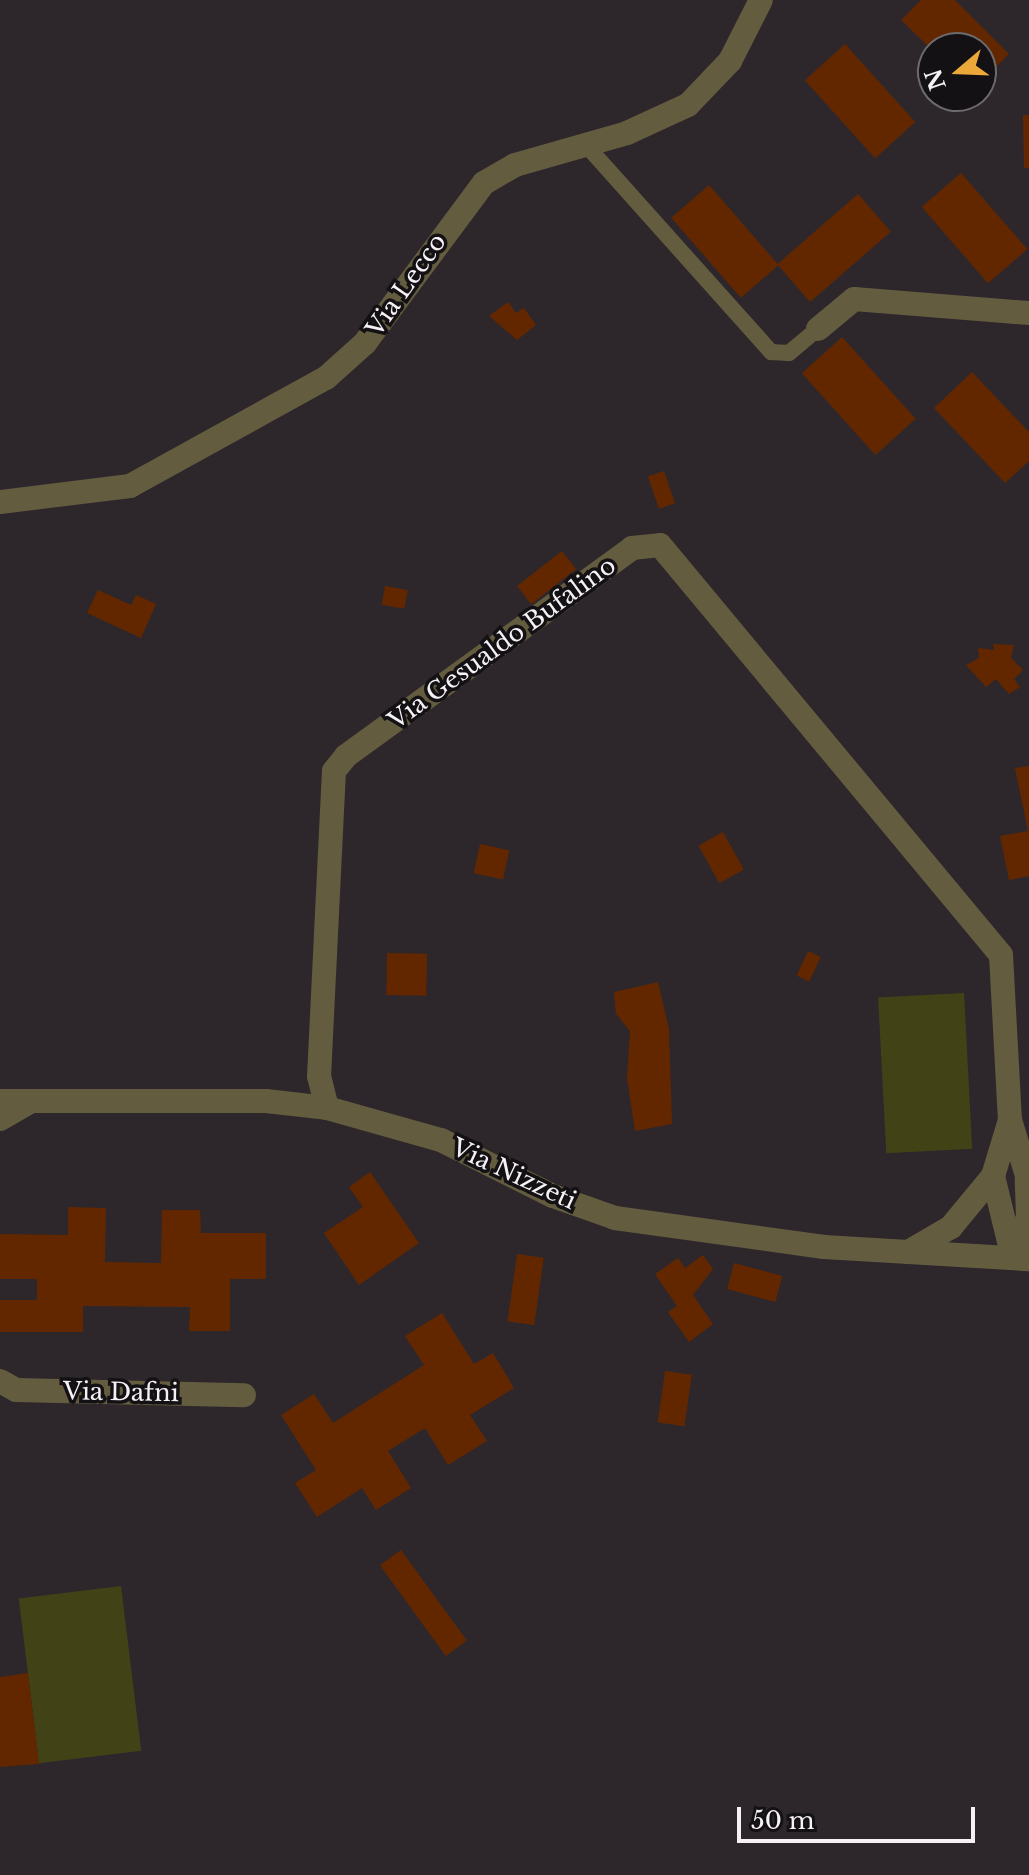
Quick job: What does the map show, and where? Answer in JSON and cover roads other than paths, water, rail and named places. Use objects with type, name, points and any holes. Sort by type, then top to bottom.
[{"type":"street","name":"Via Lecco","points":[[0,502],[130,486],[326,378],[365,343],[484,183],[515,165],[664,119],[711,86],[761,0]]},
{"type":"street","points":[[818,329],[854,299],[1029,313]]},
{"type":"street","name":"Via Gesualdo Bufalino","points":[[327,1108],[319,1077],[334,771],[346,756],[632,548],[660,545],[1001,955],[1010,1120]]},
{"type":"street","name":"Via Nizzeti","points":[[0,1101],[266,1101],[327,1108],[441,1140],[553,1196],[615,1218],[824,1247],[1021,1258]]},
{"type":"street","points":[[0,1119],[30,1102]]},
{"type":"street","points":[[908,1252],[951,1227],[993,1176],[1010,1120]]},
{"type":"street","points":[[1010,1120],[1028,1181],[1028,1217],[1021,1258]]},
{"type":"street","points":[[993,1176],[1021,1258]]},
{"type":"street","name":"Via Dafni","points":[[5,1389],[244,1395]]},
{"type":"lane","points":[[586,145],[771,352],[789,353],[818,329]]}]
